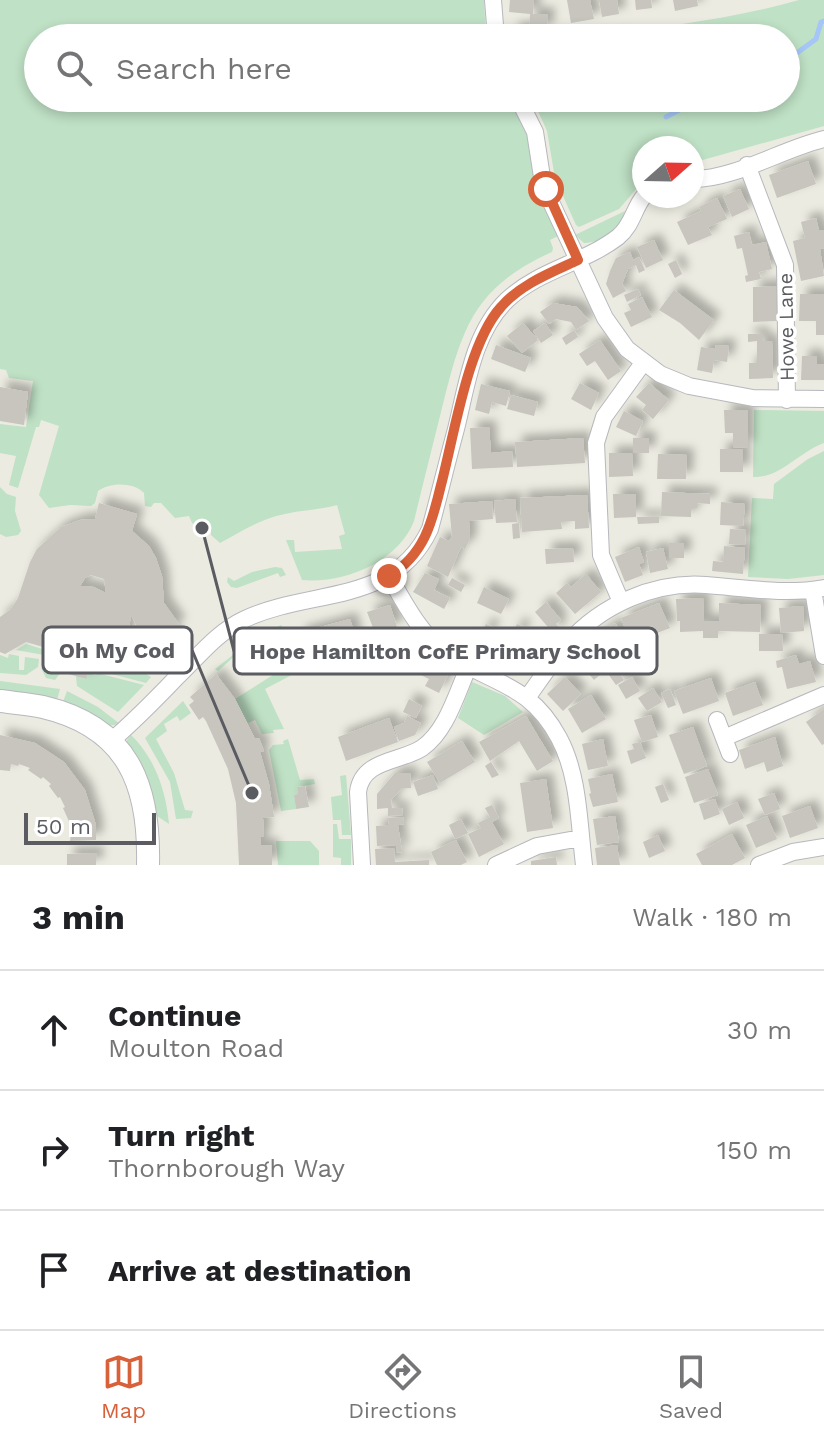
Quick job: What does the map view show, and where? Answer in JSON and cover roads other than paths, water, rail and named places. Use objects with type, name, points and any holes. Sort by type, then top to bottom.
[{"type":"street","points":[[493,0],[495,24]]},
{"type":"street","points":[[525,112],[535,132],[543,182],[614,333],[627,349],[643,363],[680,383],[753,398],[824,399]]},
{"type":"street","points":[[704,178],[824,139]]},
{"type":"street","name":"Howe Lane","points":[[747,165],[785,265],[787,400]]},
{"type":"street","points":[[110,742],[234,625],[277,607],[362,588],[389,576],[415,555],[430,529],[472,363],[487,326],[499,308],[522,288],[621,235],[637,208]]},
{"type":"street","points":[[621,602],[601,555],[596,443],[604,417],[643,363]]},
{"type":"street","points":[[389,576],[428,636],[451,656],[508,684],[527,698],[547,720],[564,748],[571,774],[584,865]]},
{"type":"street","points":[[527,698],[568,643],[593,621],[621,602],[657,589],[690,585],[776,591],[819,589],[824,656]]},
{"type":"street","points":[[362,865],[360,781],[375,766],[415,752],[431,741],[440,729],[469,666]]},
{"type":"street","points":[[717,720],[727,746],[824,695]]},
{"type":"street","points":[[0,701],[65,713],[85,722],[110,742],[132,771],[145,803],[148,865]]},
{"type":"street","points":[[496,865],[537,846],[581,838]]},
{"type":"street","points":[[759,865],[793,852],[824,847]]},
{"type":"waterway","points":[[800,51],[816,39],[824,21]]},
{"type":"waterway","points":[[666,117],[675,112]]},
{"type":"place","name":"Hope Hamilton CofE Primary School","points":[[202,528]]},
{"type":"place","name":"Oh My Cod","points":[[252,793]]}]
